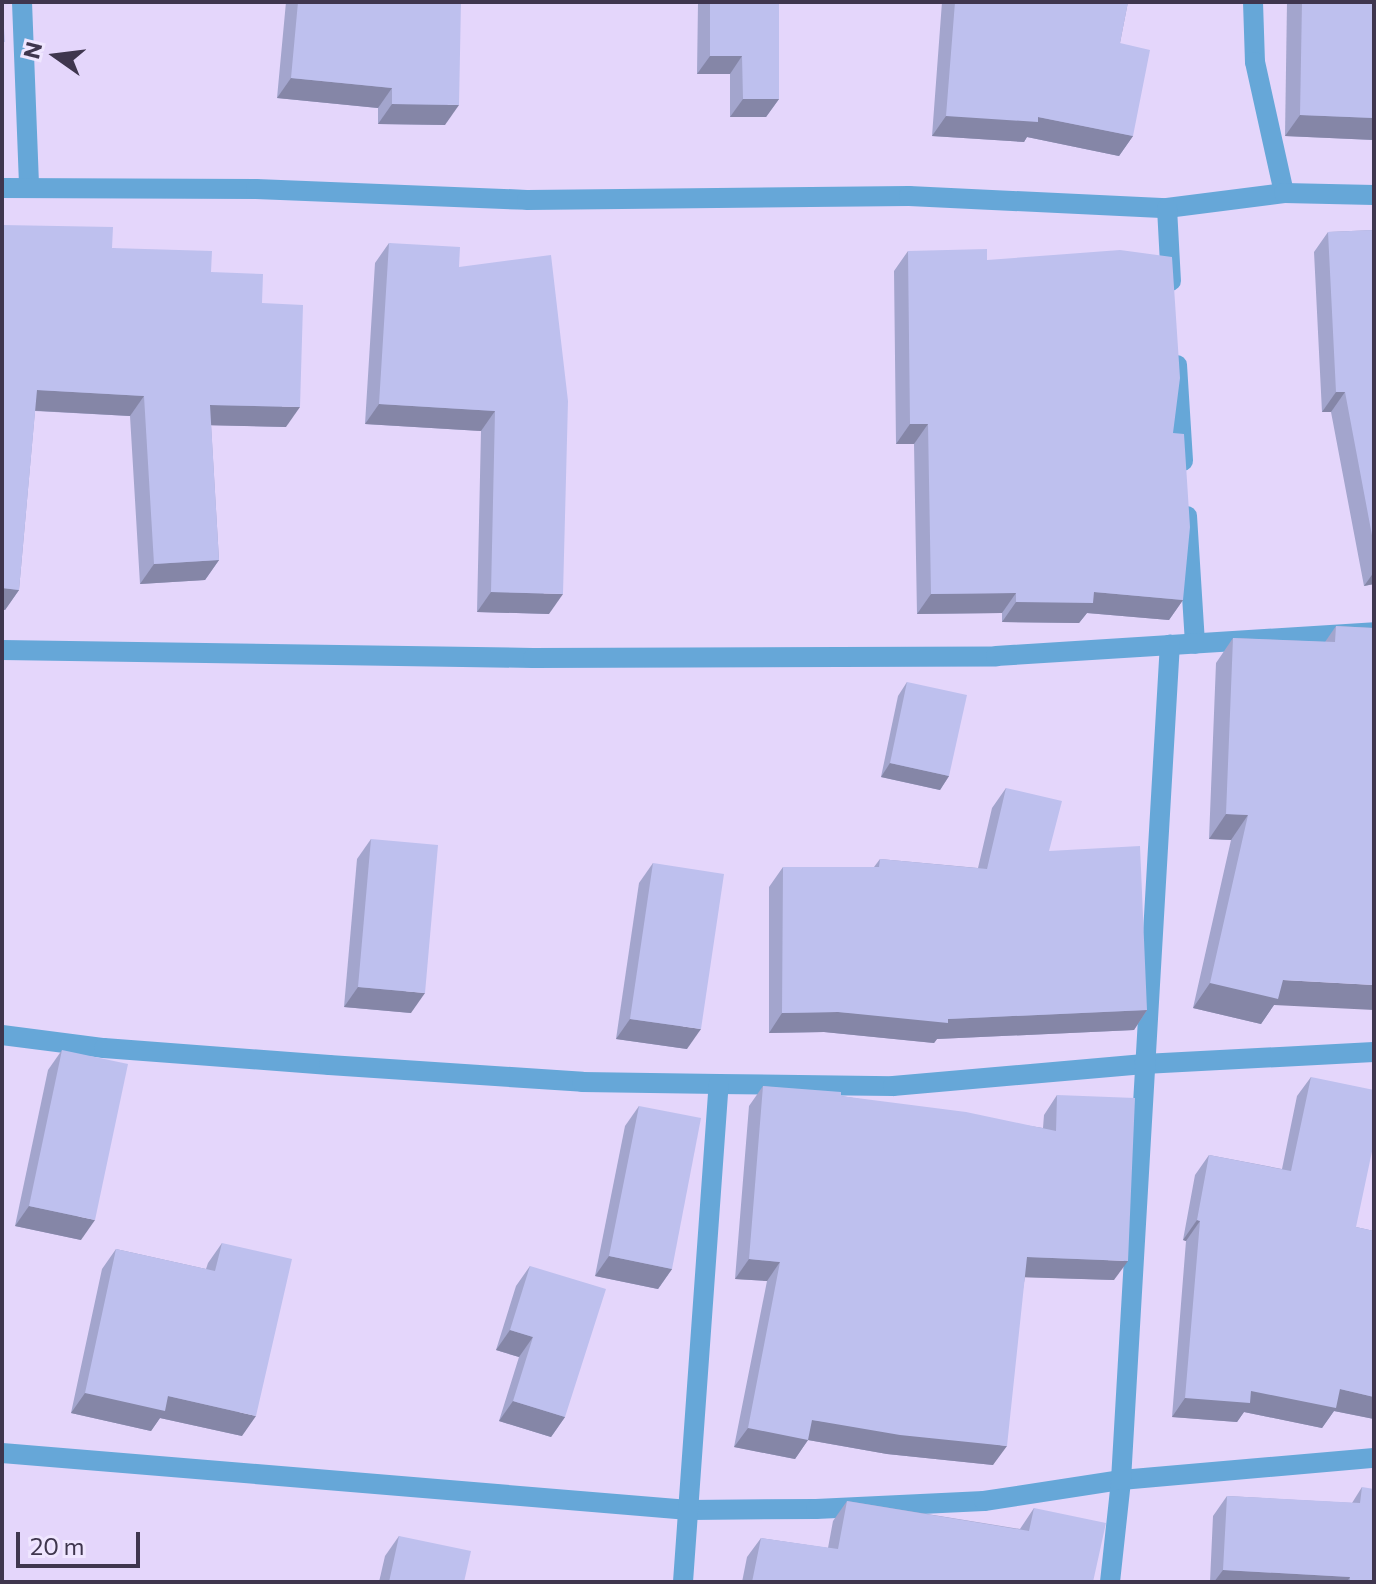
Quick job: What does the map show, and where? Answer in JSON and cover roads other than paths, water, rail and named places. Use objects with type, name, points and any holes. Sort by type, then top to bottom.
[{"type":"street","points":[[22,2],[29,187]]},
{"type":"street","points":[[1253,2],[1255,62],[1284,193]]},
{"type":"street","points":[[2,188],[256,189],[527,200],[909,196],[1167,208],[1284,193],[1374,195]]},
{"type":"street","points":[[1167,208],[1173,302]]},
{"type":"street","points":[[1176,348],[1195,644]]},
{"type":"street","points":[[2,650],[533,658],[981,656],[1374,632]]},
{"type":"street","points":[[1110,1582],[1121,1480],[1170,644]]},
{"type":"street","points":[[2,1035],[104,1048],[329,1065],[582,1082],[719,1084],[893,1086],[1144,1064],[1374,1052]]},
{"type":"street","points":[[683,1582],[719,1084]]},
{"type":"street","points":[[2,1453],[689,1510],[816,1509],[984,1501],[1121,1480],[1374,1458]]}]
